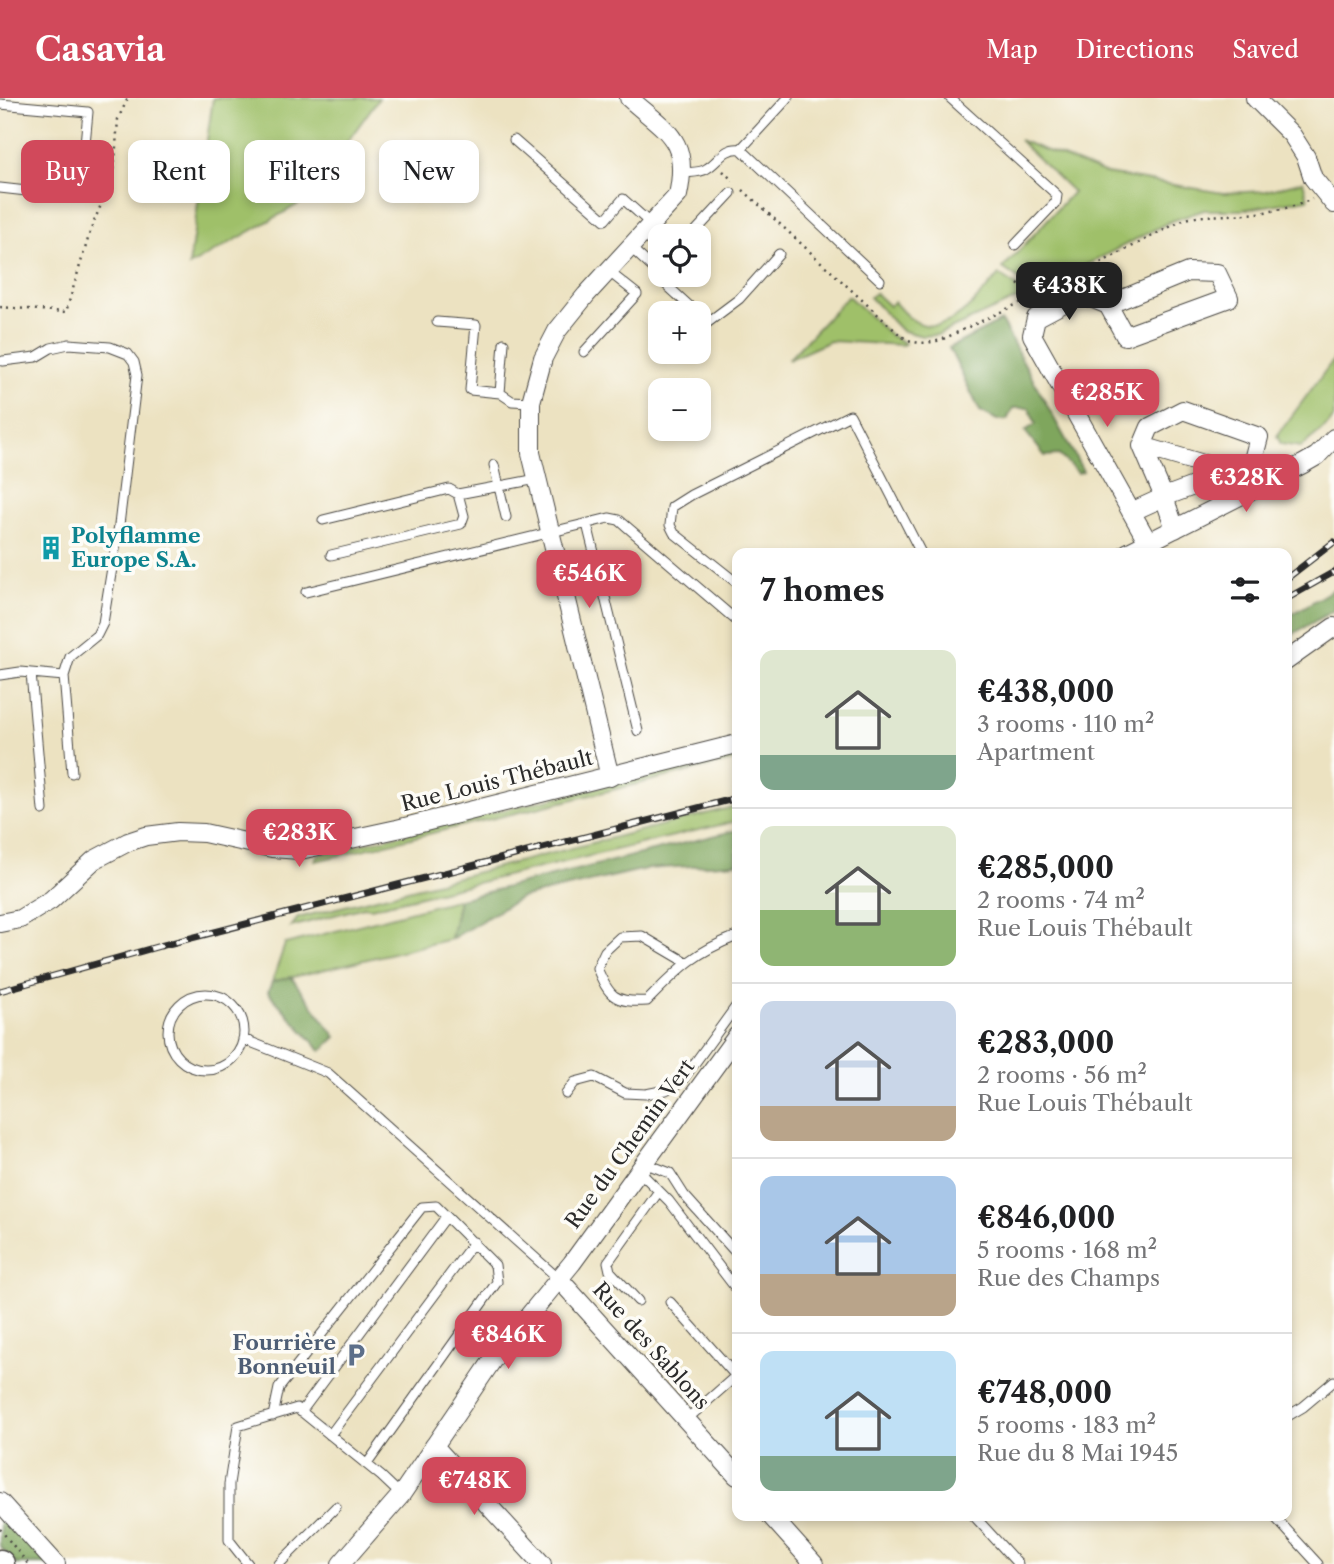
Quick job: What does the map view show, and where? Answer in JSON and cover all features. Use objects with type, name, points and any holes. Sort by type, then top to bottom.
[{"type":"street","points":[[629,98],[674,139],[681,154],[683,173],[678,195],[651,224]]},
{"type":"street","points":[[1255,98],[1292,135],[1306,157],[1313,178],[1329,198]]},
{"type":"street","points":[[610,777],[531,453],[531,402],[543,358],[557,331],[648,227]]},
{"type":"street","points":[[1108,305],[1188,272],[1217,272],[1229,298],[1125,336],[1108,305],[1081,294],[1037,318],[1032,335],[1148,542]]},
{"type":"street","points":[[1131,512],[1164,497],[1252,464],[1259,437],[1183,410],[1150,427],[1142,446],[1164,497],[1175,529]]},
{"type":"street","points":[[1137,548],[1303,464],[1317,456],[1334,438]]},
{"type":"street","points":[[1142,446],[1231,472]]},
{"type":"street","points":[[1292,658],[1334,627]]},
{"type":"street","points":[[1292,660],[1334,642]]},
{"type":"street","name":"Rue Louis Thébault","points":[[0,923],[20,919],[51,900],[94,860],[146,836],[204,832],[272,848],[300,849],[397,829],[732,745]]},
{"type":"street","name":"Rue du Chemin Vert","points":[[341,1564],[401,1495],[494,1358],[559,1279],[732,1042]]},
{"type":"street","name":"Rue des Sablons","points":[[559,1279],[732,1470]]},
{"type":"street","points":[[434,1446],[542,1564]]},
{"type":"street","points":[[0,1502],[57,1564]]},
{"type":"street","points":[[775,1521],[814,1564]]},
{"type":"lane","points":[[741,149],[788,98]]},
{"type":"lane","points":[[950,98],[1057,195],[1056,202],[1015,245]]},
{"type":"lane","points":[[0,104],[88,112],[80,197],[0,188]]},
{"type":"lane","points":[[514,140],[605,220],[623,199],[651,224]]},
{"type":"lane","points":[[683,173],[704,171],[717,157],[732,148],[741,149],[880,280]]},
{"type":"lane","points":[[702,224],[731,193]]},
{"type":"lane","points":[[630,247],[648,262]]},
{"type":"lane","points":[[711,320],[739,299],[779,254]]},
{"type":"lane","points":[[584,352],[636,294],[608,271]]},
{"type":"lane","points":[[669,287],[684,301]]},
{"type":"lane","points":[[437,322],[476,325],[470,390],[500,393],[512,401],[531,402]]},
{"type":"lane","points":[[500,393],[503,343]]},
{"type":"lane","points":[[3,361],[36,357],[51,348],[69,344],[110,347],[128,354],[134,362],[137,375],[119,525],[103,624],[97,635],[70,657],[64,676],[72,774]]},
{"type":"lane","points":[[732,579],[674,533],[670,525],[672,507],[850,415],[918,548]]},
{"type":"lane","points":[[494,465],[506,517]]},
{"type":"lane","points":[[323,520],[449,489],[458,494],[537,479]]},
{"type":"lane","points":[[331,555],[461,524],[464,516],[458,494]]},
{"type":"lane","points":[[306,592],[609,518],[619,520],[732,617]]},
{"type":"lane","points":[[587,524],[638,731]]},
{"type":"lane","points":[[1,672],[20,671],[64,676]]},
{"type":"lane","points":[[31,673],[43,810]]},
{"type":"lane","points":[[686,962],[642,936],[620,937],[605,951],[597,968],[606,989],[624,1003],[647,1001],[686,962],[708,947],[732,938]]},
{"type":"lane","points":[[207,994],[231,1003],[239,1013],[243,1039],[231,1060],[221,1067],[209,1070],[185,1064],[176,1056],[167,1033],[174,1010],[183,1001],[207,994]]},
{"type":"lane","points":[[566,1094],[575,1082],[594,1077],[625,1093],[646,1094],[666,1090],[681,1082],[732,1012]]},
{"type":"lane","points":[[243,1039],[328,1073],[559,1279]]},
{"type":"lane","points":[[641,1167],[732,1284]]},
{"type":"lane","points":[[641,1167],[670,1173],[684,1195],[732,1248]]},
{"type":"lane","points":[[638,1301],[610,1271],[608,1262],[659,1191]]},
{"type":"lane","points":[[273,1416],[279,1388],[422,1207],[436,1206],[495,1265],[497,1282],[367,1464]]},
{"type":"lane","points":[[301,1412],[446,1217]]},
{"type":"lane","points":[[330,1435],[474,1242]]},
{"type":"lane","points":[[670,1302],[732,1372]]},
{"type":"lane","points":[[687,1419],[732,1380]]},
{"type":"lane","points":[[1292,1413],[1334,1381]]},
{"type":"lane","points":[[248,1564],[229,1540],[229,1484],[238,1426],[297,1408],[401,1495]]},
{"type":"lane","points":[[279,1564],[336,1507]]},
{"type":"lane","points":[[979,1521],[1018,1564]]},
{"type":"lane","points":[[1279,1521],[1318,1564]]},
{"type":"path","points":[[0,307],[66,313],[91,229],[114,173],[118,119],[128,98]]},
{"type":"path","points":[[714,163],[734,181]]},
{"type":"path","points":[[743,190],[901,335],[921,344],[941,340],[1034,296],[1183,220],[1203,216],[1258,213],[1329,198]]},
{"type":"path","points":[[1018,284],[1034,296]]},
{"type":"path","points":[[0,1529],[28,1564]]},
{"type":"green space","points":[[213,98],[379,98],[348,140],[244,140],[244,203],[300,203],[189,266],[198,203],[230,203],[230,140],[207,140]]},
{"type":"green space","points":[[1019,140],[1107,174],[1223,193],[1266,191],[1303,181],[1308,199],[1241,210],[1204,210],[1169,222],[1036,291],[1003,268],[1073,192]]},
{"type":"green space","points":[[999,275],[1028,294],[937,335],[922,336],[901,330],[870,297],[875,293],[889,306],[894,302],[910,318],[923,325],[936,325],[960,315]]},
{"type":"green space","points":[[848,296],[891,336],[905,343],[830,341],[788,360]]},
{"type":"green space","points":[[1001,321],[1083,471],[1078,473],[1059,455],[1045,456],[1025,431],[1036,424],[1029,408],[1013,408],[1007,420],[997,420],[980,411],[949,348]]},
{"type":"green space","points":[[1334,359],[1334,417],[1301,447],[1281,444],[1277,436]]},
{"type":"green space","points":[[1334,589],[1334,610],[1292,634],[1292,614]]},
{"type":"green space","points":[[732,755],[732,761],[315,861],[317,855]]},
{"type":"green space","points":[[732,807],[732,822],[371,908],[364,907],[291,927],[298,918]]},
{"type":"green space","points":[[732,831],[732,863],[646,869],[520,898],[451,939],[459,899]]},
{"type":"green space","points":[[459,899],[451,939],[272,982],[285,944]]},
{"type":"green space","points":[[291,977],[336,1037],[321,1051],[268,992],[272,982]]},
{"type":"green space","points":[[0,1510],[48,1564],[16,1564],[0,1546]]},
{"type":"railway","points":[[1292,574],[1334,542]]},
{"type":"railway","points":[[1292,596],[1334,572]]},
{"type":"railway","points":[[0,991],[160,946],[732,799]]},
{"type":"place","name":"Polyflamme Europe S.A.","points":[[51,548]]},
{"type":"place","name":"Fourrière Bonneuil","points":[[356,1355]]}]
